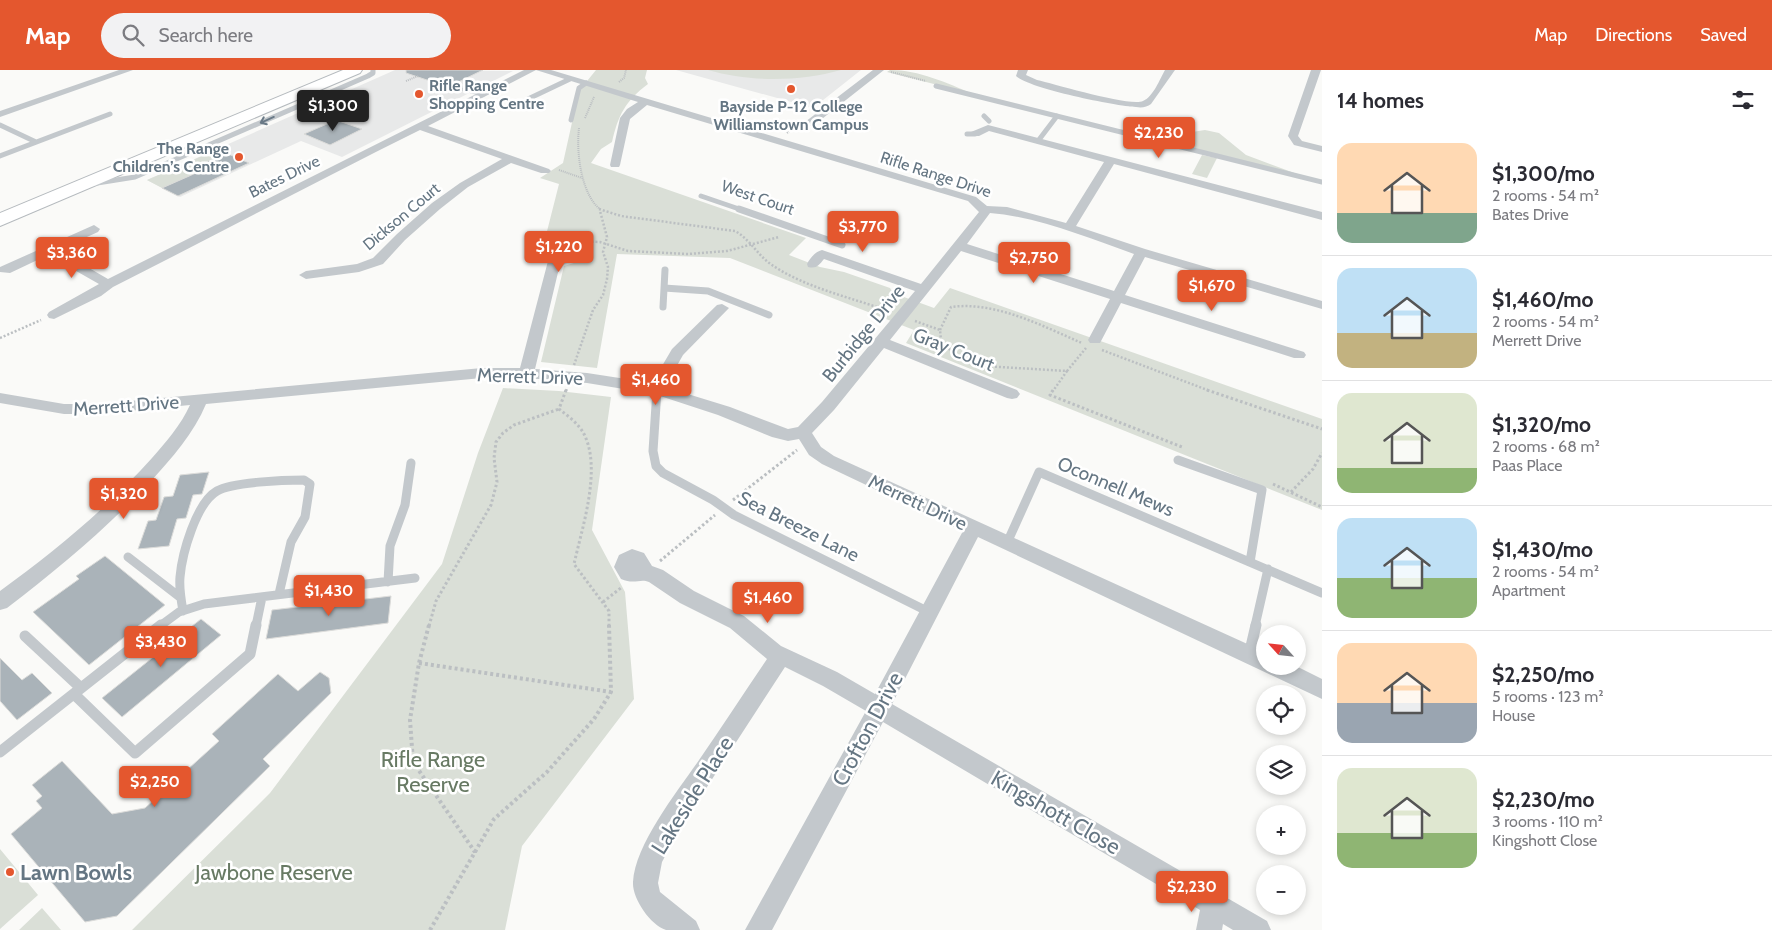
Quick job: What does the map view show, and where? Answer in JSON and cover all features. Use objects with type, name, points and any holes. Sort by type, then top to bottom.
[{"type":"main road","points":[[0,208],[333,70]]},
{"type":"main road","points":[[0,220],[355,70]]},
{"type":"street","points":[[106,70],[116,74]]},
{"type":"street","points":[[1,113],[128,70]]},
{"type":"street","name":"Bates Drive","points":[[54,315],[92,296],[108,284],[531,70]]},
{"type":"street","name":"Rifle Range Drive","points":[[542,70],[570,79],[584,78],[646,101],[972,200],[984,209],[1007,211],[1069,228],[1141,252],[1322,305]]},
{"type":"street","points":[[1023,70],[1020,74],[1021,76],[1034,82],[1125,103],[1143,105],[1150,101],[1170,70]]},
{"type":"street","points":[[1316,70],[1293,136],[1298,143],[1322,150]]},
{"type":"street","points":[[809,124],[883,71]]},
{"type":"street","points":[[616,165],[614,152],[625,118],[631,111],[646,101]]},
{"type":"street","points":[[971,134],[987,122],[1038,141],[1322,216]]},
{"type":"street","points":[[419,126],[510,159],[549,170]]},
{"type":"street","name":"Dickson Court","points":[[306,275],[359,268],[378,261],[401,237],[443,201],[464,185],[510,159]]},
{"type":"street","points":[[1069,228],[1111,160]]},
{"type":"street","name":"Burbidge Drive","points":[[803,432],[828,406],[959,246],[980,220],[985,212],[984,209]]},
{"type":"street","points":[[5,270],[94,230]]},
{"type":"street","points":[[959,246],[1299,355]]},
{"type":"street","points":[[49,250],[108,284]]},
{"type":"street","points":[[1095,344],[1117,296],[1141,252]]},
{"type":"street","points":[[813,264],[822,254],[922,289]]},
{"type":"street","points":[[526,373],[550,258],[576,258]]},
{"type":"street","points":[[657,390],[677,352],[725,304]]},
{"type":"street","name":"Gray Court","points":[[880,341],[1012,394]]},
{"type":"street","name":"Merrett Drive","points":[[0,398],[64,409],[98,409],[472,374],[526,373],[571,376],[657,390],[724,411],[778,433],[788,435],[803,432],[815,451],[828,460],[1256,658]]},
{"type":"street","points":[[0,602],[57,558],[133,490],[181,436],[194,416],[201,398]]},
{"type":"street","name":"Crofton Drive","points":[[758,930],[879,708],[974,528]]},
{"type":"street","name":"Kingshott Close","points":[[644,571],[658,577],[687,597],[737,622],[781,656],[830,679],[1258,930]]},
{"type":"street","name":"Lakeside Place","points":[[687,930],[650,899],[645,883],[648,867],[657,846],[671,822],[781,656]]},
{"type":"street","points":[[1293,675],[1322,689]]},
{"type":"street","points":[[1209,930],[1214,904]]},
{"type":"lane","points":[[81,186],[135,177],[368,76],[373,73],[373,70]]},
{"type":"lane","points":[[571,120],[578,88],[584,78]]},
{"type":"lane","points":[[528,99],[570,79]]},
{"type":"lane","points":[[936,86],[1322,182]]},
{"type":"lane","points":[[461,88],[483,94]]},
{"type":"lane","points":[[0,156],[110,114]]},
{"type":"lane","points":[[1038,141],[1056,116]]},
{"type":"lane","points":[[0,125],[36,142]]},
{"type":"lane","name":"West Court","points":[[701,196],[842,245]]},
{"type":"lane","points":[[829,256],[831,241]]},
{"type":"lane","points":[[662,307],[665,270]]},
{"type":"lane","points":[[664,288],[705,290],[725,304],[769,315]]},
{"type":"lane","name":"Sea Breeze Lane","points":[[657,390],[653,450],[656,466],[663,473],[713,500],[734,515],[815,557],[842,567],[929,612]]},
{"type":"lane","points":[[1178,460],[1262,490],[1250,562]]},
{"type":"lane","points":[[388,582],[390,546],[402,517],[409,486],[411,463]]},
{"type":"lane","name":"Oconnell Mews","points":[[1007,543],[1039,472],[1322,593]]},
{"type":"lane","points":[[183,611],[180,578],[184,555],[204,506],[212,495],[225,488],[304,480],[310,484],[305,517],[291,542],[279,594]]},
{"type":"lane","points":[[128,557],[181,598]]},
{"type":"lane","points":[[1250,655],[1268,569]]},
{"type":"lane","points":[[0,752],[164,623],[183,611],[204,604],[414,578]]},
{"type":"lane","points":[[25,636],[135,753],[250,654],[262,597]]},
{"type":"path","points":[[883,71],[926,81],[936,86]]},
{"type":"path","points":[[406,81],[418,76]]},
{"type":"path","points":[[434,81],[450,86]]},
{"type":"path","points":[[549,170],[582,178]]},
{"type":"path","points":[[559,410],[586,326],[603,295],[608,267],[603,255],[607,237],[600,210]]},
{"type":"path","points":[[550,258],[541,256],[551,245],[559,242],[572,241],[605,244],[628,251],[645,253],[713,253],[785,237]]},
{"type":"path","points":[[940,330],[951,307],[958,305],[971,304],[1012,316],[1088,345],[1084,353],[1067,371]]},
{"type":"path","points":[[0,338],[54,315]]},
{"type":"path","points":[[1095,344],[1208,391],[1322,429]]},
{"type":"path","points":[[430,930],[494,819],[547,772],[594,719],[611,692],[609,612],[574,564],[588,502],[590,450],[580,428],[559,410]]},
{"type":"path","points":[[475,852],[413,762],[410,720],[419,663],[436,601],[491,505],[496,488],[497,475],[494,458],[496,442],[503,433],[514,425],[559,410]]},
{"type":"path","points":[[603,602],[797,449]]},
{"type":"path","points":[[1292,492],[1311,474],[1322,453]]},
{"type":"path","points":[[419,663],[611,692]]},
{"type":"shaded area","points":[[395,70],[513,71],[342,157],[301,141],[180,197],[147,180]]},
{"type":"shaded area","name":"Bayside P-12 College Williamstown Campus","points":[[676,70],[861,70],[813,108]]},
{"type":"green space","points":[[596,70],[647,70],[645,78],[648,84],[628,103],[617,124],[612,142],[601,149],[591,163],[806,238],[789,255],[820,267],[844,272],[890,288],[893,293],[934,308],[950,288],[1322,419],[1322,510],[906,343],[914,330],[730,258],[617,254],[597,368],[541,362],[564,266],[577,262],[579,253],[542,251],[559,184],[540,178],[563,163],[579,91]]},
{"type":"green space","points":[[708,70],[841,70],[808,77],[774,79],[740,77]]},
{"type":"green space","points":[[890,70],[912,72],[973,94],[887,72]]},
{"type":"green space","points":[[1116,129],[1166,136],[1205,130],[1219,133],[1246,155],[1297,174]]},
{"type":"green space","points":[[216,150],[225,154],[190,169],[196,173],[162,188],[147,180]]},
{"type":"green space","points":[[1202,155],[1217,158],[1207,178],[1192,174]]},
{"type":"green space","name":"Rifle Range Reserve","points":[[503,388],[559,391],[611,397],[592,530],[625,592],[634,699],[522,846],[505,930],[132,930],[270,793],[442,564],[478,453]]},
{"type":"green space","name":"Lawn Bowls","points":[[0,849],[38,895],[0,929]]},
{"type":"green space","points":[[42,908],[61,930],[19,930]]},
{"type":"building","points":[[406,70],[483,70],[448,87],[406,73]]},
{"type":"building","points":[[336,120],[362,129],[330,145],[304,134]]},
{"type":"building","points":[[226,153],[249,163],[178,196],[162,188],[196,173],[189,170]]},
{"type":"building","points":[[209,472],[202,494],[193,495],[186,518],[177,519],[169,546],[138,549],[148,521],[156,520],[164,497],[173,496],[180,475]]},
{"type":"building","points":[[105,556],[165,605],[89,665],[33,612],[79,579],[76,576]]},
{"type":"building","points":[[391,596],[388,623],[266,639],[272,610]]},
{"type":"building","points":[[201,619],[221,635],[122,717],[102,698]]},
{"type":"building","points":[[0,658],[22,680],[32,673],[52,693],[17,720],[0,701]]},
{"type":"building","points":[[320,672],[329,678],[331,693],[263,759],[270,766],[117,916],[85,922],[11,834],[42,808],[36,801],[42,796],[32,785],[62,761],[112,814],[145,808],[219,741],[212,734],[278,674],[298,691]]},
{"type":"place","name":"Bayside P-12 College Williamstown Campus","points":[[791,89]]},
{"type":"place","name":"Rifle Range Shopping Centre","points":[[419,94]]},
{"type":"place","name":"The Range Children’s Centre","points":[[239,157]]},
{"type":"place","name":"Lawn Bowls","points":[[10,872]]},
{"type":"park label","name":"Jawbone Reserve","points":[[274,872]]}]
